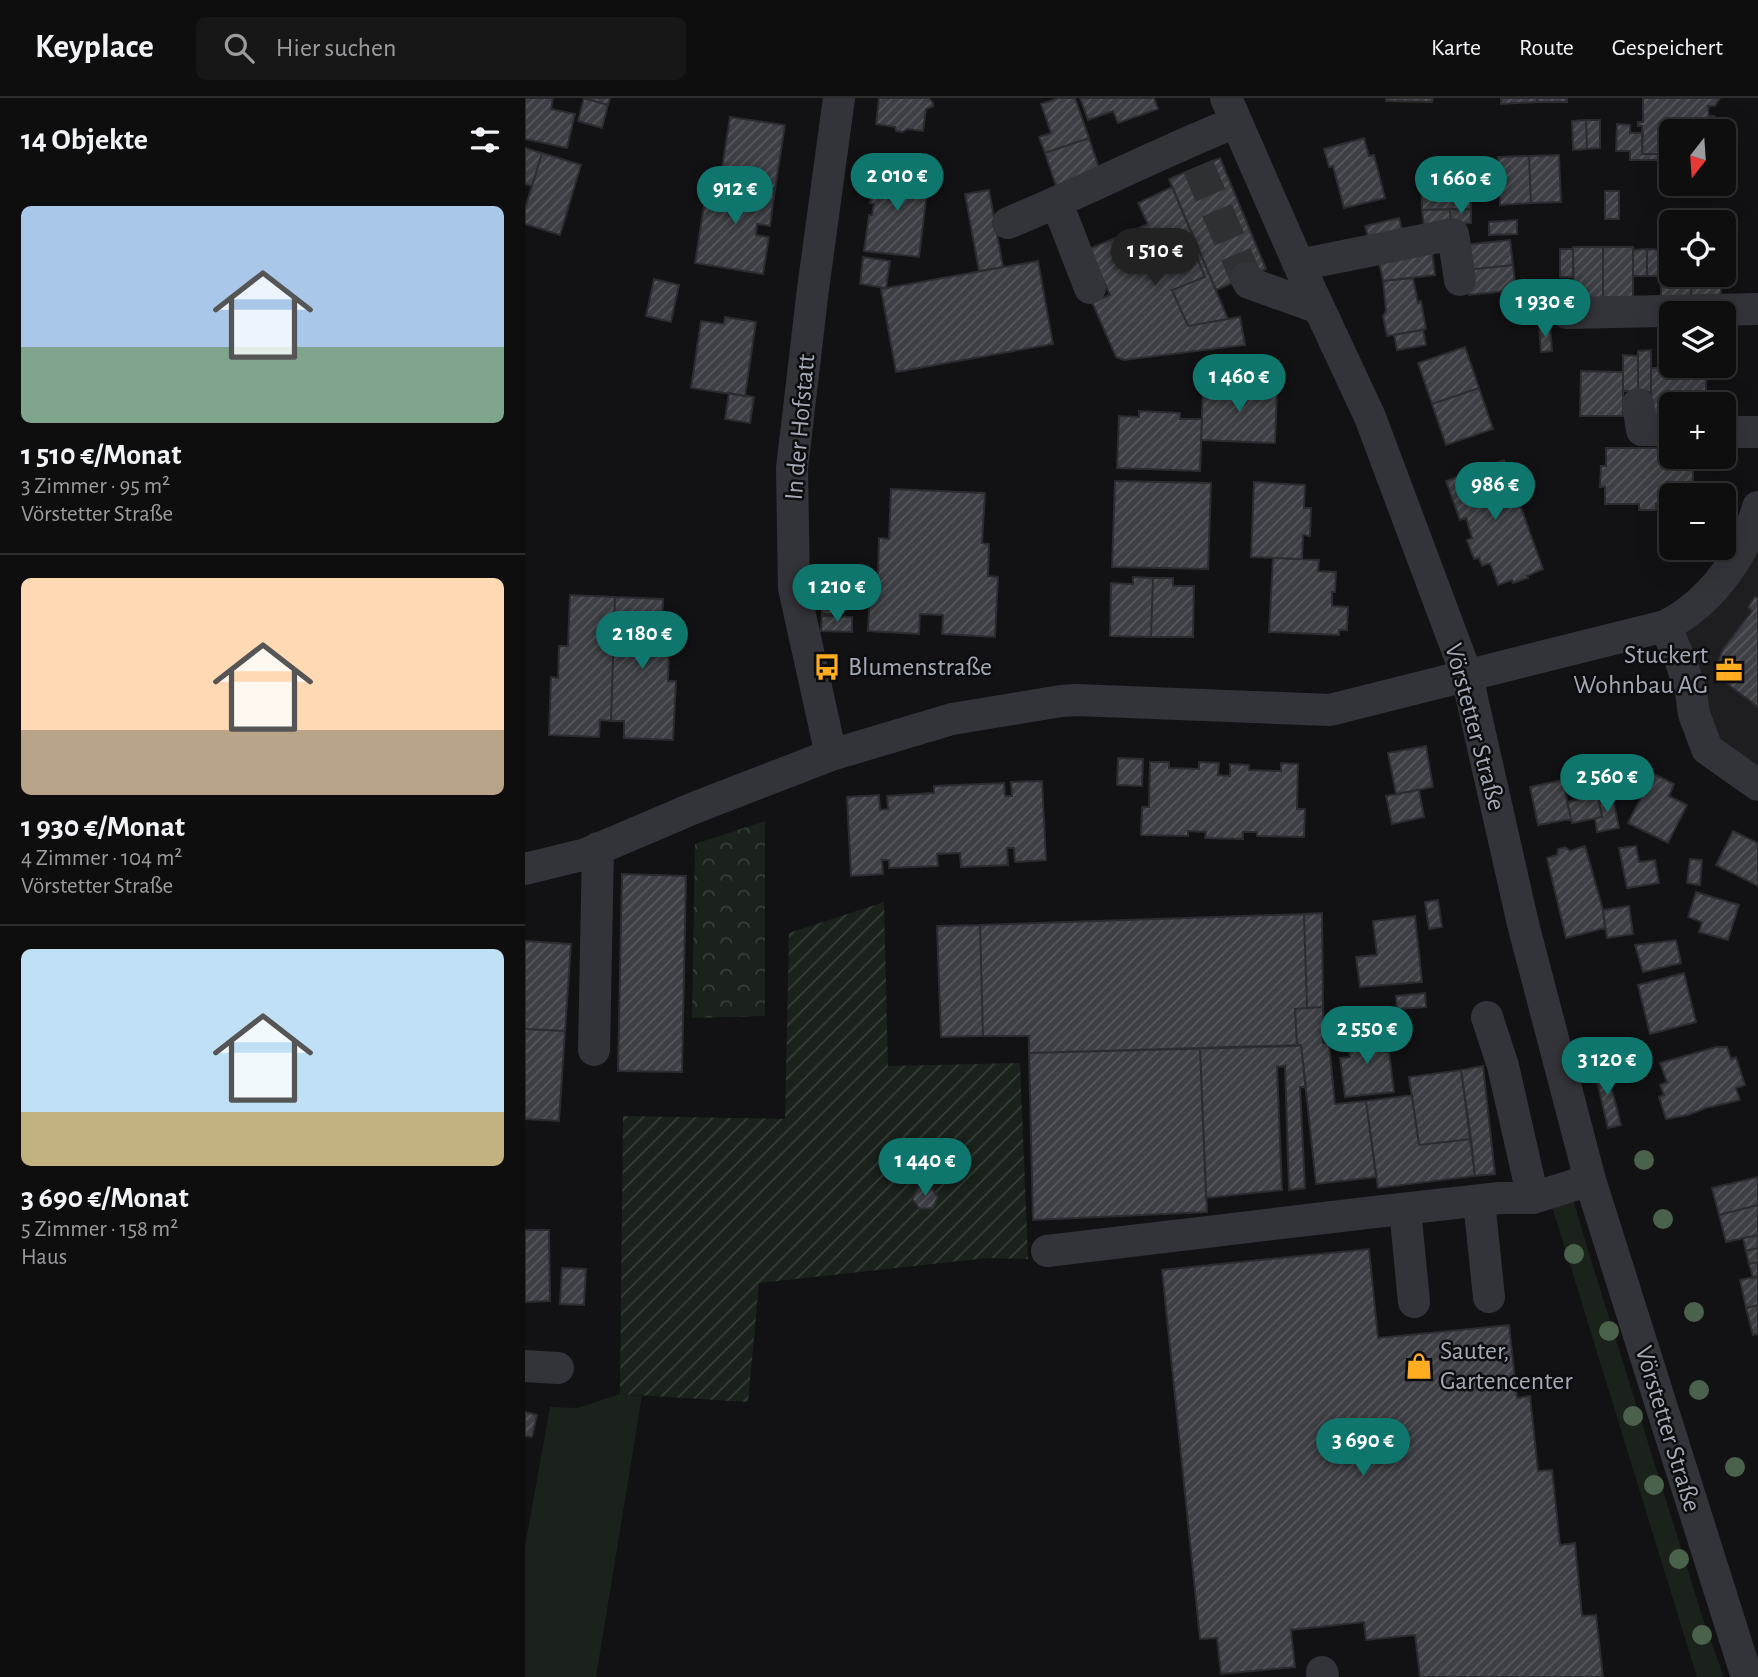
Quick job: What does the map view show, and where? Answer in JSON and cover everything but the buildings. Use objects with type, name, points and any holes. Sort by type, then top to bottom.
[{"type":"street","name":"In der Hofstatt","points":[[831,755],[794,588],[792,468],[839,98]]},
{"type":"street","points":[[1008,223],[1193,154],[1231,110]]},
{"type":"street","name":"Vörstetter Straße","points":[[1231,110],[1370,417],[1467,676],[1523,924],[1590,1180],[1747,1677]]},
{"type":"street","points":[[1057,203],[1090,288]]},
{"type":"street","points":[[1299,265],[1453,234],[1460,280]]},
{"type":"street","points":[[1246,278],[1249,283],[1319,308]]},
{"type":"street","points":[[1567,313],[1758,309]]},
{"type":"street","points":[[1637,404],[1642,430],[1659,430]]},
{"type":"street","points":[[1736,432],[1758,432]]},
{"type":"street","points":[[525,869],[586,854],[694,808],[831,755],[952,719],[1077,700],[1330,710],[1665,626],[1697,607],[1717,585],[1738,556],[1753,525],[1758,507]]},
{"type":"street","points":[[1665,626],[1681,662],[1691,692],[1694,714],[1707,749],[1758,786]]},
{"type":"street","points":[[594,1050],[598,848]]},
{"type":"street","points":[[1487,1017],[1503,1066],[1533,1198]]},
{"type":"street","points":[[1047,1251],[1500,1198],[1533,1198],[1590,1180]]},
{"type":"street","points":[[1479,1201],[1489,1297]]},
{"type":"street","points":[[1405,1209],[1414,1302]]},
{"type":"street","points":[[525,1366],[558,1368]]},
{"type":"shaded area","points":[[1758,507],[1758,785],[1707,749],[1680,619],[1721,560],[1736,560],[1736,539]]},
{"type":"green space","points":[[765,821],[765,1016],[692,1018],[695,844]]},
{"type":"green space","points":[[884,902],[888,1066],[1020,1063],[1028,1259],[987,1258],[759,1283],[748,1402],[620,1394],[623,1116],[785,1119],[789,933]]},
{"type":"green space","points":[[1573,1199],[1705,1625],[1724,1677],[1697,1677],[1552,1206]]},
{"type":"green space","points":[[620,1394],[642,1396],[596,1677],[525,1677],[525,1546],[550,1407],[578,1408]]},
{"type":"tunnel","points":[[1198,166],[1246,278]]},
{"type":"place","name":"Blumenstraße","points":[[827,667]]},
{"type":"place","name":"Stuckert Wohnbau AG","points":[[1729,670]]},
{"type":"place","name":"Sauter, Gartencenter","points":[[1419,1366]]}]
